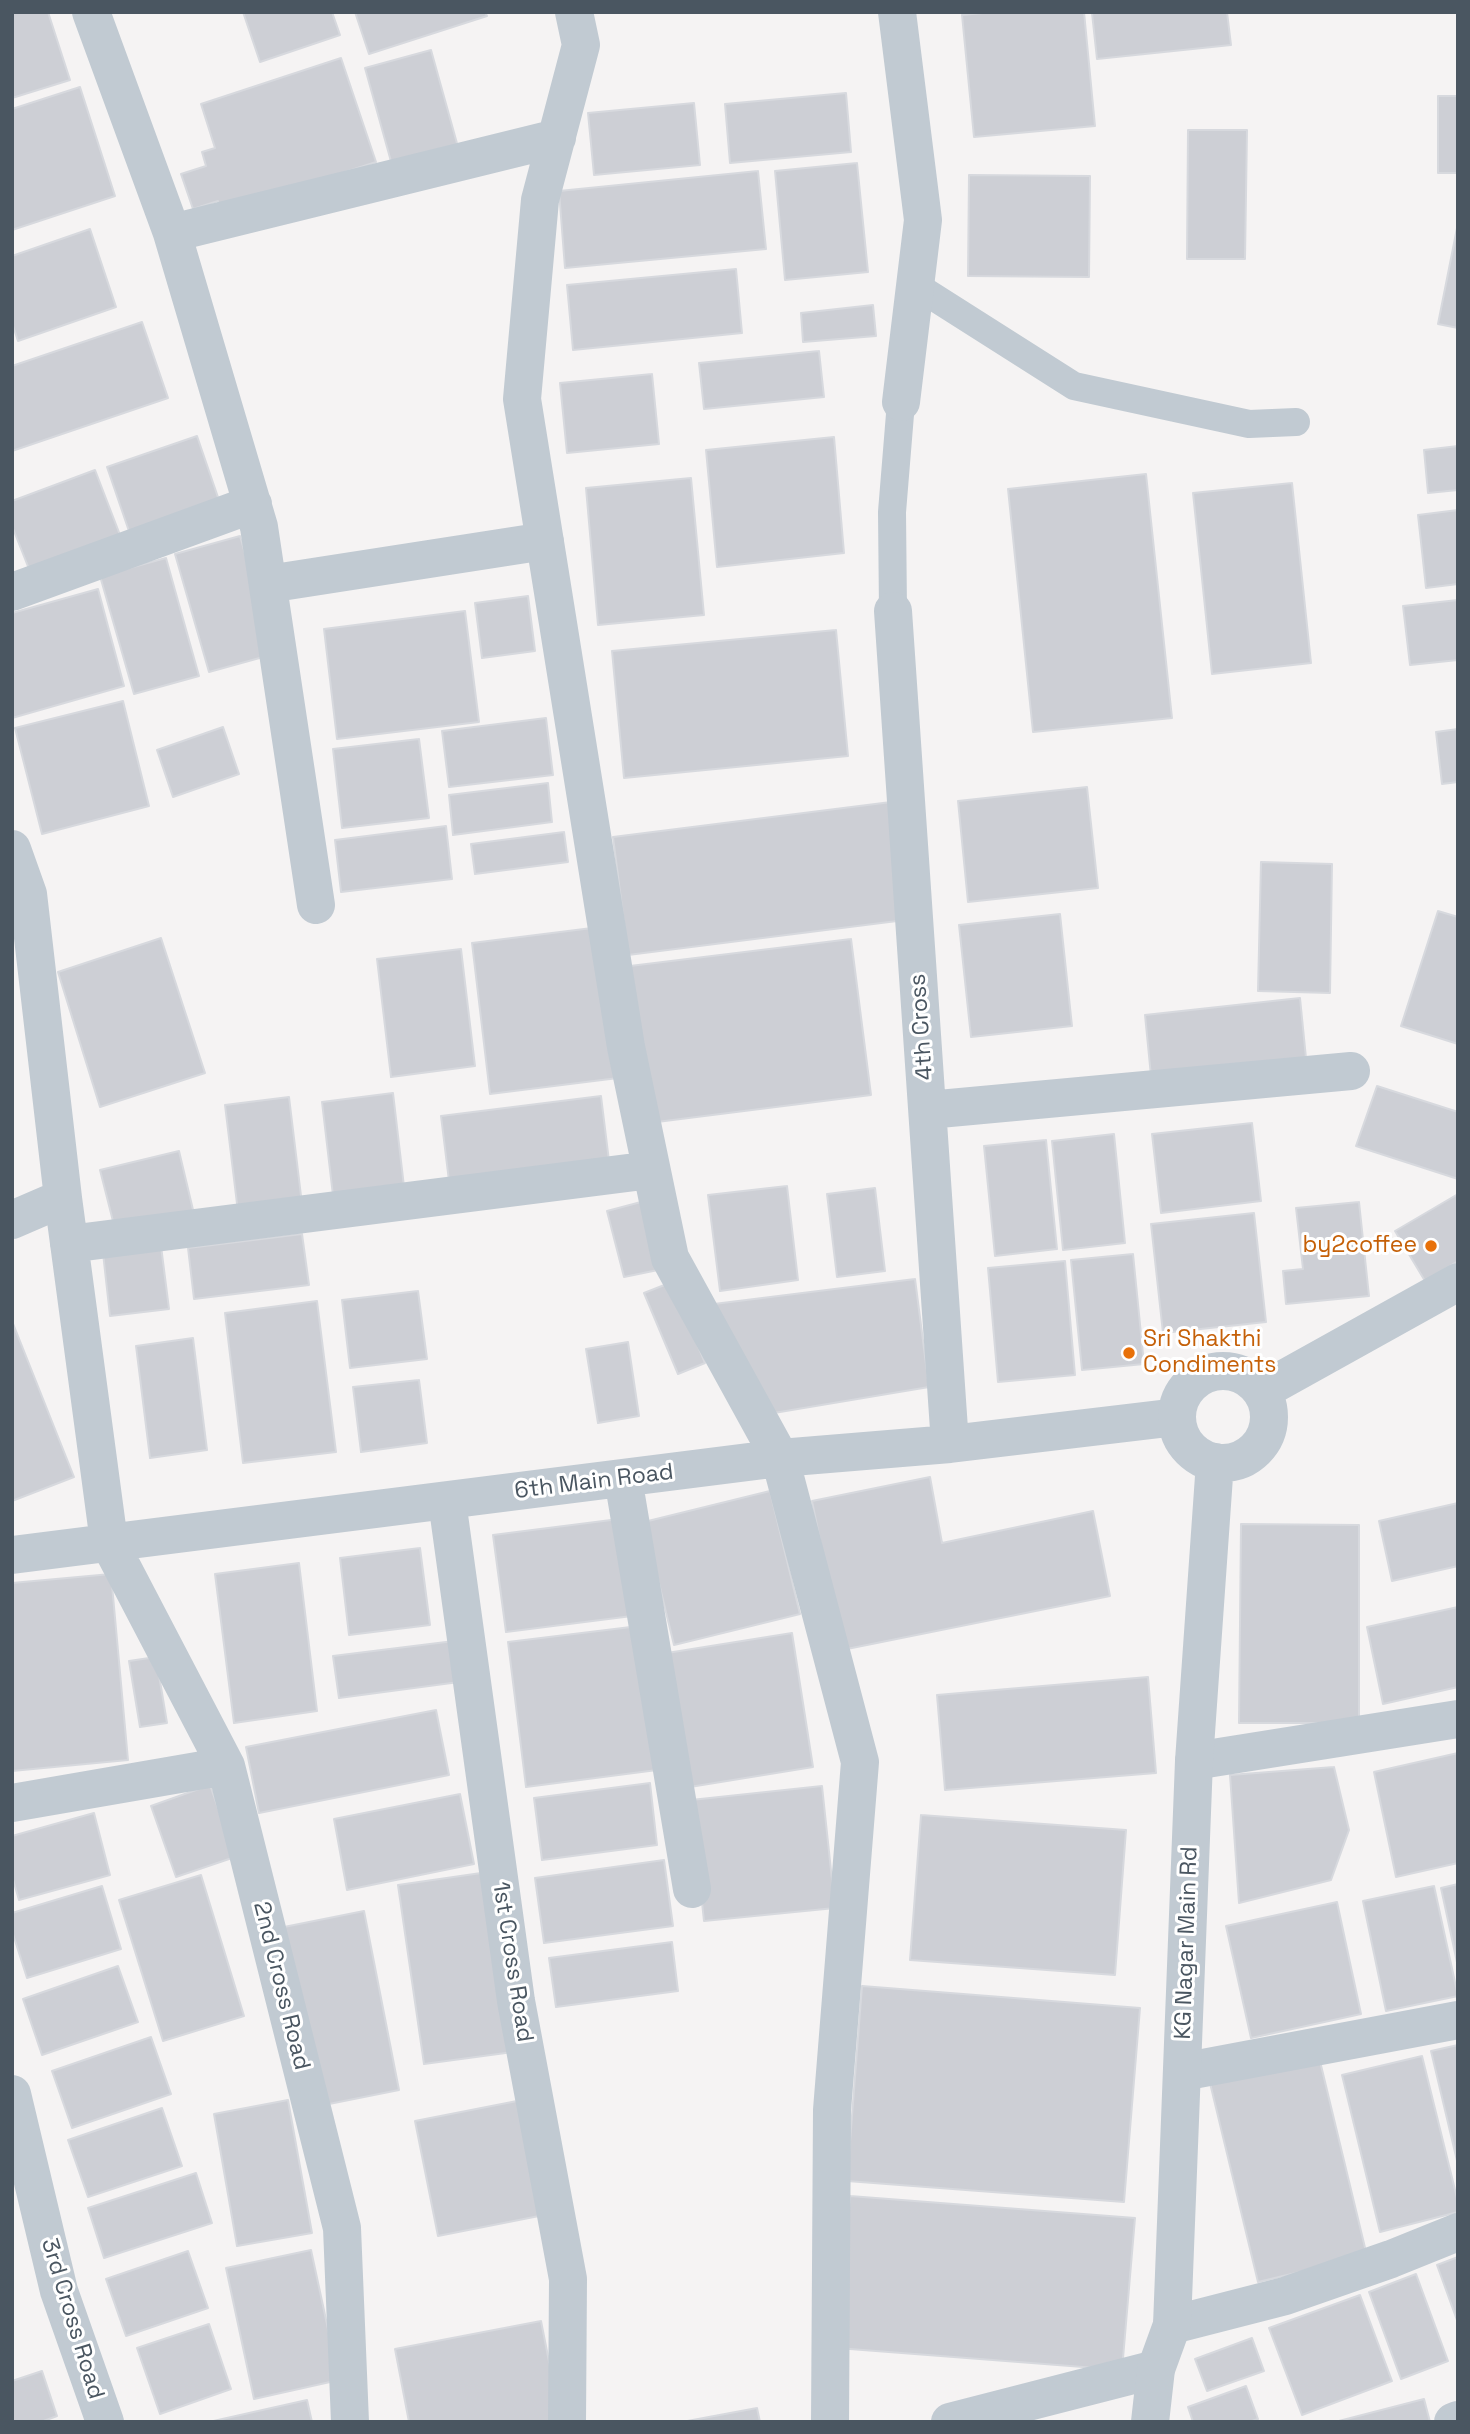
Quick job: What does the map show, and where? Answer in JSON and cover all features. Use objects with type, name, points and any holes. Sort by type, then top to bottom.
[{"type":"street","points":[[91,12],[172,233],[259,527],[316,905]]},
{"type":"street","points":[[575,12],[581,46],[540,200],[522,399],[624,1033],[670,1258],[780,1458],[860,1762],[832,2110],[830,2422]]},
{"type":"street","points":[[897,12],[923,220],[901,402]]},
{"type":"street","points":[[172,233],[557,138]]},
{"type":"street","points":[[12,592],[253,504]]},
{"type":"street","points":[[268,584],[545,541]]},
{"type":"street","name":"4th Cross","points":[[893,611],[950,1444]]},
{"type":"street","name":"2nd Cross Road","points":[[12,849],[63,1198],[109,1542],[226,1766],[341,2228],[350,2422]]},
{"type":"street","points":[[928,1110],[1351,1071]]},
{"type":"street","points":[[69,1244],[651,1170]]},
{"type":"street","points":[[12,1220],[63,1198]]},
{"type":"street","points":[[1262,1391],[1458,1282]]},
{"type":"street","points":[[1224,1370],[1239,1373],[1252,1380],[1262,1391],[1268,1404],[1267,1434],[1247,1457],[1231,1462],[1215,1462],[1200,1457],[1187,1447],[1177,1418],[1179,1402],[1185,1390],[1196,1379],[1210,1372],[1224,1370]]},
{"type":"street","name":"6th Main Road","points":[[12,1555],[780,1458],[950,1444],[1177,1418]]},
{"type":"street","name":"KG Nagar Main Rd","points":[[1150,2422],[1156,2369],[1172,2325],[1194,1761],[1215,1462]]},
{"type":"street","points":[[622,1478],[692,1889]]},
{"type":"street","name":"1st Cross Road","points":[[447,1501],[516,2001],[568,2279],[567,2422]]},
{"type":"street","points":[[1194,1761],[1458,1720]]},
{"type":"street","points":[[12,1803],[226,1766]]},
{"type":"street","points":[[1182,2072],[1458,2020]]},
{"type":"street","name":"3rd Cross Road","points":[[12,2094],[59,2291],[95,2419]]},
{"type":"street","points":[[1172,2325],[1284,2296],[1391,2259],[1458,2232]]},
{"type":"street","points":[[950,2422],[1156,2369]]},
{"type":"street","points":[[1452,2422],[1458,2420]]},
{"type":"lane","points":[[915,285],[1074,386],[1249,424],[1296,422]]},
{"type":"lane","points":[[893,611],[892,512],[901,402]]},
{"type":"building","points":[[12,12],[48,12],[70,80],[12,98]]},
{"type":"building","points":[[243,12],[332,12],[340,35],[260,62]]},
{"type":"building","points":[[355,12],[485,12],[487,16],[369,54]]},
{"type":"building","points":[[993,12],[1084,12],[1095,126],[974,137],[962,15]]},
{"type":"building","points":[[1227,12],[1231,45],[1097,59],[1092,13]]},
{"type":"building","points":[[431,50],[458,147],[392,165],[365,68]]},
{"type":"building","points":[[341,58],[376,162],[222,212],[218,201],[193,209],[181,174],[206,166],[202,152],[215,148],[201,104]]},
{"type":"building","points":[[80,87],[115,196],[12,230],[12,109]]},
{"type":"building","points":[[846,93],[851,152],[730,163],[725,104]]},
{"type":"building","points":[[1438,96],[1458,96],[1458,173],[1438,173]]},
{"type":"building","points":[[694,103],[700,165],[594,175],[588,113]]},
{"type":"building","points":[[1188,130],[1247,130],[1245,259],[1187,259]]},
{"type":"building","points":[[857,163],[868,272],[785,280],[775,171]]},
{"type":"building","points":[[758,171],[766,249],[565,268],[559,191]]},
{"type":"building","points":[[969,175],[1090,176],[1089,277],[968,276]]},
{"type":"building","points":[[1458,223],[1458,328],[1438,324]]},
{"type":"building","points":[[90,229],[116,307],[18,341],[12,323],[12,256]]},
{"type":"building","points":[[736,269],[742,333],[573,350],[567,285]]},
{"type":"building","points":[[873,305],[876,336],[803,342],[801,313]]},
{"type":"building","points":[[142,322],[168,398],[12,451],[12,366]]},
{"type":"building","points":[[819,351],[824,397],[704,409],[699,363]]},
{"type":"building","points":[[652,374],[659,444],[567,453],[560,383]]},
{"type":"building","points":[[197,436],[221,506],[131,537],[107,467]]},
{"type":"building","points":[[834,437],[844,553],[717,567],[706,450]]},
{"type":"building","points":[[1458,446],[1458,490],[1428,493],[1424,450]]},
{"type":"building","points":[[95,470],[120,535],[29,569],[12,526],[12,501]]},
{"type":"building","points":[[1146,474],[1172,718],[1033,732],[1008,489]]},
{"type":"building","points":[[691,478],[704,615],[598,625],[586,488]]},
{"type":"building","points":[[1292,483],[1311,663],[1212,674],[1193,493]]},
{"type":"building","points":[[1458,510],[1458,584],[1426,588],[1418,515]]},
{"type":"building","points":[[240,536],[274,654],[209,672],[175,554]]},
{"type":"building","points":[[166,558],[199,676],[134,694],[100,576]]},
{"type":"building","points":[[98,589],[124,686],[12,718],[12,613]]},
{"type":"building","points":[[528,596],[535,651],[482,658],[475,603]]},
{"type":"building","points":[[1458,600],[1458,660],[1410,665],[1403,606]]},
{"type":"building","points":[[465,611],[479,722],[337,739],[324,629]]},
{"type":"building","points":[[836,630],[848,756],[624,778],[612,651]]},
{"type":"building","points":[[123,701],[149,806],[42,834],[15,728]]},
{"type":"building","points":[[546,718],[553,775],[449,787],[442,731]]},
{"type":"building","points":[[223,727],[239,774],[173,797],[157,750]]},
{"type":"building","points":[[1458,729],[1458,782],[1442,784],[1436,732]]},
{"type":"building","points":[[419,739],[429,818],[342,828],[333,749]]},
{"type":"building","points":[[548,783],[552,822],[453,835],[449,795]]},
{"type":"building","points":[[1087,787],[1098,888],[968,902],[958,801]]},
{"type":"building","points":[[891,802],[905,920],[628,955],[613,837]]},
{"type":"building","points":[[446,826],[452,879],[341,892],[335,840]]},
{"type":"building","points":[[564,832],[568,862],[475,874],[471,844]]},
{"type":"building","points":[[1261,862],[1332,864],[1330,993],[1258,991]]},
{"type":"building","points":[[1438,911],[1458,917],[1458,1044],[1401,1026]]},
{"type":"building","points":[[1060,914],[1072,1026],[971,1037],[959,925]]},
{"type":"building","points":[[600,927],[618,1078],[490,1094],[472,943]]},
{"type":"building","points":[[161,938],[205,1073],[100,1107],[58,972]]},
{"type":"building","points":[[851,939],[871,1095],[649,1123],[630,966]]},
{"type":"building","points":[[461,949],[475,1066],[391,1077],[377,959]]},
{"type":"building","points":[[1300,998],[1306,1058],[1151,1076],[1145,1015]]},
{"type":"building","points":[[1377,1086],[1458,1112],[1458,1179],[1356,1146]]},
{"type":"building","points":[[393,1093],[405,1195],[334,1204],[322,1102]]},
{"type":"building","points":[[601,1096],[609,1161],[449,1181],[441,1116]]},
{"type":"building","points":[[289,1097],[302,1204],[238,1212],[225,1105]]},
{"type":"building","points":[[1252,1123],[1261,1201],[1161,1213],[1152,1134]]},
{"type":"building","points":[[1114,1134],[1125,1243],[1063,1250],[1052,1141]]},
{"type":"building","points":[[1046,1140],[1057,1249],[995,1256],[984,1146]]},
{"type":"building","points":[[179,1151],[194,1214],[116,1233],[100,1170]]},
{"type":"building","points":[[787,1186],[798,1280],[720,1291],[708,1195]]},
{"type":"building","points":[[875,1188],[885,1271],[837,1277],[827,1194]]},
{"type":"building","name":"by2coffee","points":[[1458,1194],[1458,1261],[1425,1281],[1395,1231]]},
{"type":"building","points":[[641,1202],[658,1270],[624,1277],[607,1211]]},
{"type":"building","points":[[1359,1202],[1369,1296],[1286,1304],[1283,1271],[1303,1269],[1296,1208]]},
{"type":"building","points":[[1254,1213],[1266,1322],[1163,1333],[1151,1224]]},
{"type":"building","points":[[302,1234],[309,1285],[194,1299],[188,1248]]},
{"type":"building","points":[[161,1246],[169,1309],[110,1316],[103,1253]]},
{"type":"building","points":[[1133,1254],[1144,1364],[1082,1370],[1071,1260]]},
{"type":"building","points":[[1065,1261],[1075,1375],[998,1382],[988,1268]]},
{"type":"building","points":[[915,1279],[929,1387],[762,1415],[714,1304]]},
{"type":"building","points":[[672,1282],[705,1363],[678,1374],[644,1293]]},
{"type":"building","points":[[418,1291],[427,1359],[350,1368],[342,1300]]},
{"type":"building","points":[[317,1301],[336,1452],[243,1463],[225,1313]]},
{"type":"building","points":[[12,1321],[74,1477],[12,1501]]},
{"type":"building","points":[[193,1338],[207,1450],[150,1458],[136,1346]]},
{"type":"building","points":[[628,1342],[639,1416],[598,1423],[586,1349]]},
{"type":"building","points":[[419,1380],[427,1443],[361,1452],[353,1387]]},
{"type":"building","points":[[930,1477],[942,1543],[1093,1511],[1110,1596],[842,1650],[812,1501]]},
{"type":"building","points":[[770,1491],[800,1614],[674,1645],[644,1522]]},
{"type":"building","points":[[1458,1503],[1458,1566],[1392,1581],[1379,1521]]},
{"type":"building","points":[[619,1519],[632,1616],[506,1632],[493,1535]]},
{"type":"building","points":[[1241,1524],[1359,1525],[1359,1723],[1239,1723]]},
{"type":"building","points":[[420,1548],[430,1625],[349,1635],[340,1558]]},
{"type":"building","points":[[299,1563],[317,1711],[234,1723],[215,1574]]},
{"type":"building","points":[[111,1574],[128,1760],[12,1771],[12,1583]]},
{"type":"building","points":[[1458,1607],[1458,1687],[1383,1704],[1367,1627]]},
{"type":"building","points":[[639,1626],[657,1770],[526,1787],[508,1642]]},
{"type":"building","points":[[792,1633],[813,1767],[690,1787],[667,1653]]},
{"type":"building","points":[[454,1641],[459,1682],[339,1698],[333,1656]]},
{"type":"building","points":[[156,1657],[167,1723],[140,1727],[129,1661]]},
{"type":"building","points":[[1148,1677],[1156,1773],[945,1790],[937,1695]]},
{"type":"building","points":[[436,1710],[449,1775],[259,1813],[246,1747]]},
{"type":"building","points":[[1458,1753],[1458,1863],[1396,1877],[1374,1772]]},
{"type":"building","points":[[1334,1767],[1349,1830],[1331,1880],[1239,1903],[1230,1775]]},
{"type":"building","points":[[650,1783],[657,1845],[542,1860],[534,1798]]},
{"type":"building","points":[[210,1785],[235,1857],[176,1877],[151,1806]]},
{"type":"building","points":[[822,1786],[835,1908],[704,1921],[691,1800]]},
{"type":"building","points":[[460,1794],[474,1864],[347,1890],[334,1819]]},
{"type":"building","points":[[94,1813],[110,1875],[19,1900],[12,1876],[12,1836]]},
{"type":"building","points":[[921,1815],[1126,1830],[1115,1975],[910,1960]]},
{"type":"building","points":[[664,1860],[673,1926],[544,1943],[535,1878]]},
{"type":"building","points":[[488,1872],[513,2052],[424,2064],[398,1885]]},
{"type":"building","points":[[201,1875],[244,2016],[163,2041],[119,1900]]},
{"type":"building","points":[[1458,1884],[1458,1967],[1441,1888]]},
{"type":"building","points":[[102,1886],[121,1949],[27,1978],[12,1931],[12,1913]]},
{"type":"building","points":[[1434,1886],[1458,1996],[1386,2011],[1363,1901]]},
{"type":"building","points":[[1337,1902],[1361,2014],[1251,2038],[1226,1926]]},
{"type":"building","points":[[364,1911],[399,2090],[319,2106],[284,1927]]},
{"type":"building","points":[[672,1942],[678,1991],[556,2007],[549,1958]]},
{"type":"building","points":[[118,1966],[138,2022],[42,2055],[23,1999]]},
{"type":"building","points":[[862,1986],[1140,2008],[1124,2202],[847,2181]]},
{"type":"building","points":[[151,2037],[171,2094],[72,2128],[52,2071]]},
{"type":"building","points":[[1458,2045],[1458,2165],[1431,2051]]},
{"type":"building","points":[[1422,2056],[1458,2202],[1458,2212],[1380,2232],[1342,2075]]},
{"type":"building","points":[[1319,2057],[1367,2256],[1258,2282],[1210,2083]]},
{"type":"building","points":[[288,2100],[312,2233],[237,2246],[214,2114]]},
{"type":"building","points":[[517,2101],[539,2216],[438,2236],[415,2121]]},
{"type":"building","points":[[162,2108],[182,2166],[88,2197],[68,2140]]},
{"type":"building","points":[[196,2173],[212,2223],[104,2258],[88,2208]]},
{"type":"building","points":[[850,2196],[1135,2218],[1122,2370],[837,2348]]},
{"type":"building","points":[[311,2250],[339,2380],[254,2399],[226,2268]]},
{"type":"building","points":[[188,2251],[208,2308],[126,2336],[106,2279]]},
{"type":"building","points":[[1458,2257],[1458,2323],[1437,2265]]},
{"type":"building","points":[[1416,2274],[1448,2361],[1401,2379],[1369,2292]]},
{"type":"building","points":[[1360,2295],[1392,2381],[1302,2415],[1269,2328]]},
{"type":"building","points":[[541,2321],[561,2422],[409,2422],[395,2349]]},
{"type":"building","points":[[209,2324],[231,2389],[160,2414],[137,2348]]},
{"type":"building","points":[[1252,2338],[1264,2371],[1207,2391],[1195,2359]]},
{"type":"building","points":[[42,2371],[57,2416],[41,2422],[12,2422],[12,2381]]},
{"type":"building","points":[[1246,2386],[1258,2419],[1249,2422],[1193,2422],[1188,2407]]},
{"type":"building","points":[[1424,2399],[1430,2422],[1335,2422]]},
{"type":"building","points":[[307,2400],[312,2422],[209,2422]]},
{"type":"building","points":[[757,2408],[760,2422],[682,2422]]},
{"type":"place","name":"by2coffee","points":[[1431,1246]]},
{"type":"place","name":"Sri Shakthi Condiments","points":[[1129,1353]]}]
